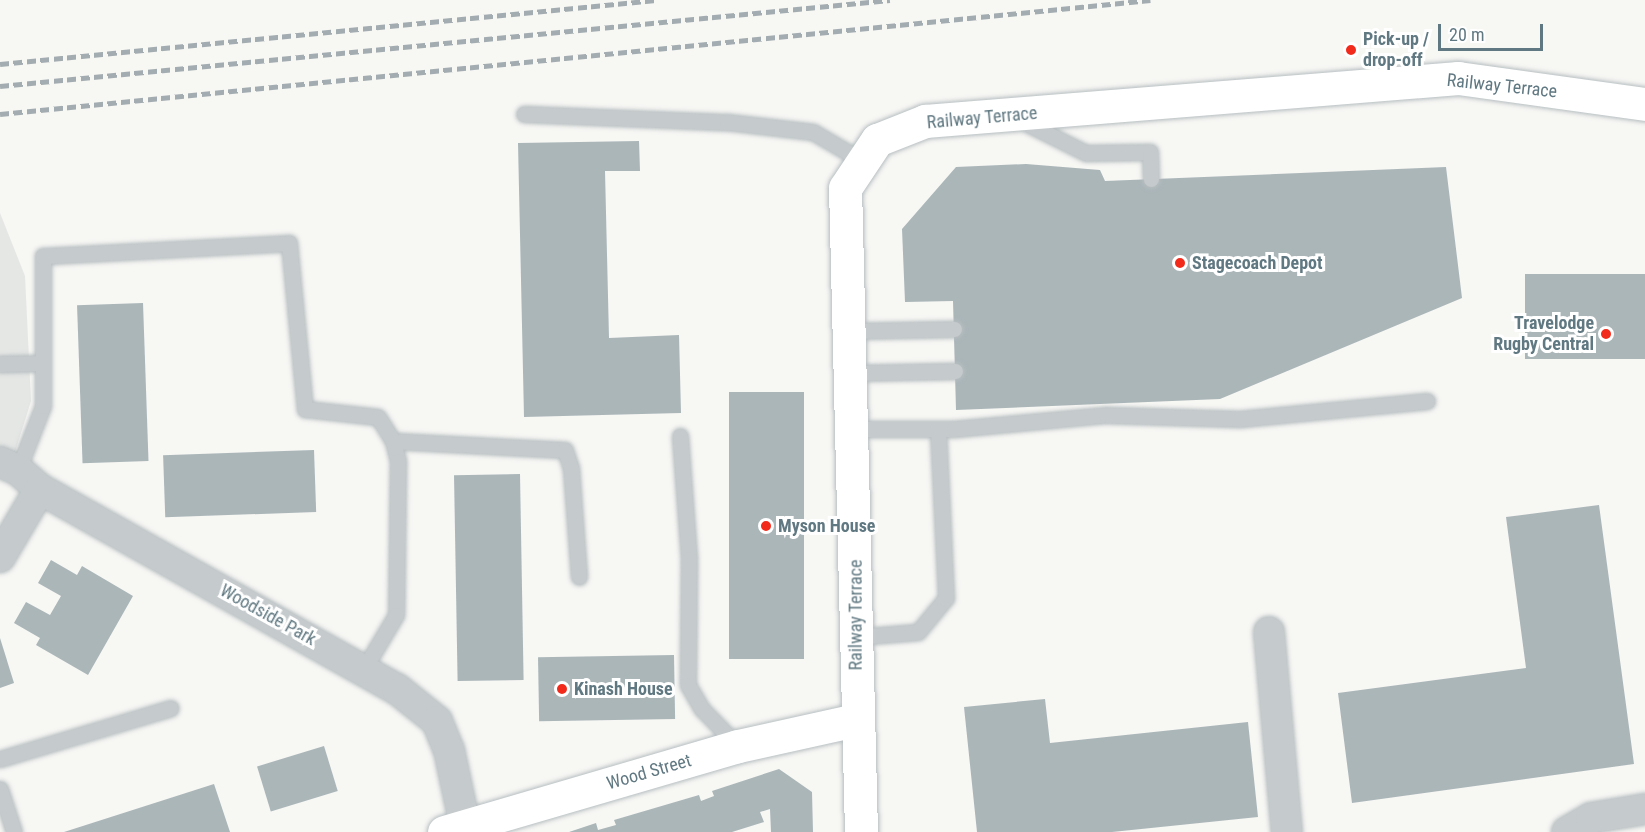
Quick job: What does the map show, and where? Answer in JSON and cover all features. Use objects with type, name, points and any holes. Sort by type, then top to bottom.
[{"type":"street","name":"Railway Terrace","points":[[861,832],[856,720],[852,429],[845,188],[861,160],[877,140],[925,121],[1458,78],[1645,104]]},
{"type":"street","name":"Woodside Park","points":[[9,466],[40,489],[364,669],[437,721],[449,750],[455,829]]},
{"type":"street","points":[[0,557],[40,489]]},
{"type":"street","points":[[1269,632],[1287,832]]},
{"type":"street","name":"Wood Street","points":[[455,829],[738,746],[856,720]]},
{"type":"street","points":[[1560,831],[1591,818],[1645,809]]},
{"type":"lane","points":[[524,114],[727,122],[813,132],[861,160]]},
{"type":"lane","points":[[1010,115],[1086,153],[1150,152],[1151,179]]},
{"type":"lane","points":[[9,466],[43,405],[43,256],[289,243],[305,409],[378,417],[393,441],[398,461],[396,615],[364,669]]},
{"type":"lane","points":[[849,331],[954,329]]},
{"type":"lane","points":[[0,364],[43,363]]},
{"type":"lane","points":[[850,373],[955,371]]},
{"type":"lane","points":[[852,429],[938,429],[1106,416],[1240,419],[1427,401]]},
{"type":"lane","points":[[856,637],[918,632],[946,598],[938,429]]},
{"type":"lane","points":[[680,436],[689,559],[688,685],[702,709],[738,746]]},
{"type":"lane","points":[[393,441],[566,450],[571,468],[579,577]]},
{"type":"lane","points":[[0,759],[171,708]]},
{"type":"lane","points":[[0,789],[14,832]]},
{"type":"shaded area","points":[[0,213],[25,276],[31,401],[15,452],[0,454]]},
{"type":"building","points":[[639,141],[640,171],[605,171],[609,338],[679,335],[681,413],[524,417],[518,143]]},
{"type":"building","name":"Stagecoach Depot","points":[[1026,164],[1100,170],[1105,181],[1446,167],[1462,298],[1220,399],[956,410],[953,301],[905,302],[902,229],[956,167]]},
{"type":"building","points":[[1525,274],[1645,274],[1645,359],[1525,359]]},
{"type":"building","points":[[143,303],[149,461],[83,463],[77,305]]},
{"type":"building","name":"Myson House","points":[[729,392],[804,392],[804,659],[729,659]]},
{"type":"building","points":[[314,450],[316,512],[165,517],[163,455]]},
{"type":"building","points":[[520,474],[524,680],[458,681],[454,475]]},
{"type":"building","points":[[1599,505],[1634,764],[1352,803],[1338,693],[1526,668],[1506,517]]},
{"type":"building","points":[[51,560],[77,575],[82,566],[133,596],[88,675],[36,645],[40,638],[14,623],[26,602],[50,615],[61,596],[38,583]]},
{"type":"building","points":[[0,638],[14,683],[0,688]]},
{"type":"building","points":[[674,655],[675,719],[539,721],[538,657]]},
{"type":"building","points":[[1045,699],[1050,743],[1248,722],[1258,817],[1112,832],[977,832],[964,707]]},
{"type":"building","points":[[324,746],[338,791],[271,811],[257,766]]},
{"type":"building","points":[[779,769],[812,792],[813,832],[771,832],[770,809],[760,812],[764,822],[732,832],[569,832],[596,823],[598,830],[616,825],[614,820],[699,795],[701,801],[714,796],[712,791]]},
{"type":"building","points":[[214,784],[230,832],[64,832]]},
{"type":"railway","points":[[0,64],[656,0]]},
{"type":"railway","points":[[0,86],[890,0]]},
{"type":"railway","points":[[0,114],[1150,0]]},
{"type":"place","name":"Pick-up / drop-off","points":[[1351,50]]},
{"type":"place","name":"Stagecoach Depot","points":[[1180,263]]},
{"type":"place","name":"Travelodge Rugby Central","points":[[1606,334]]},
{"type":"place","name":"Myson House","points":[[766,526]]},
{"type":"place","name":"Kinash House","points":[[562,689]]}]
